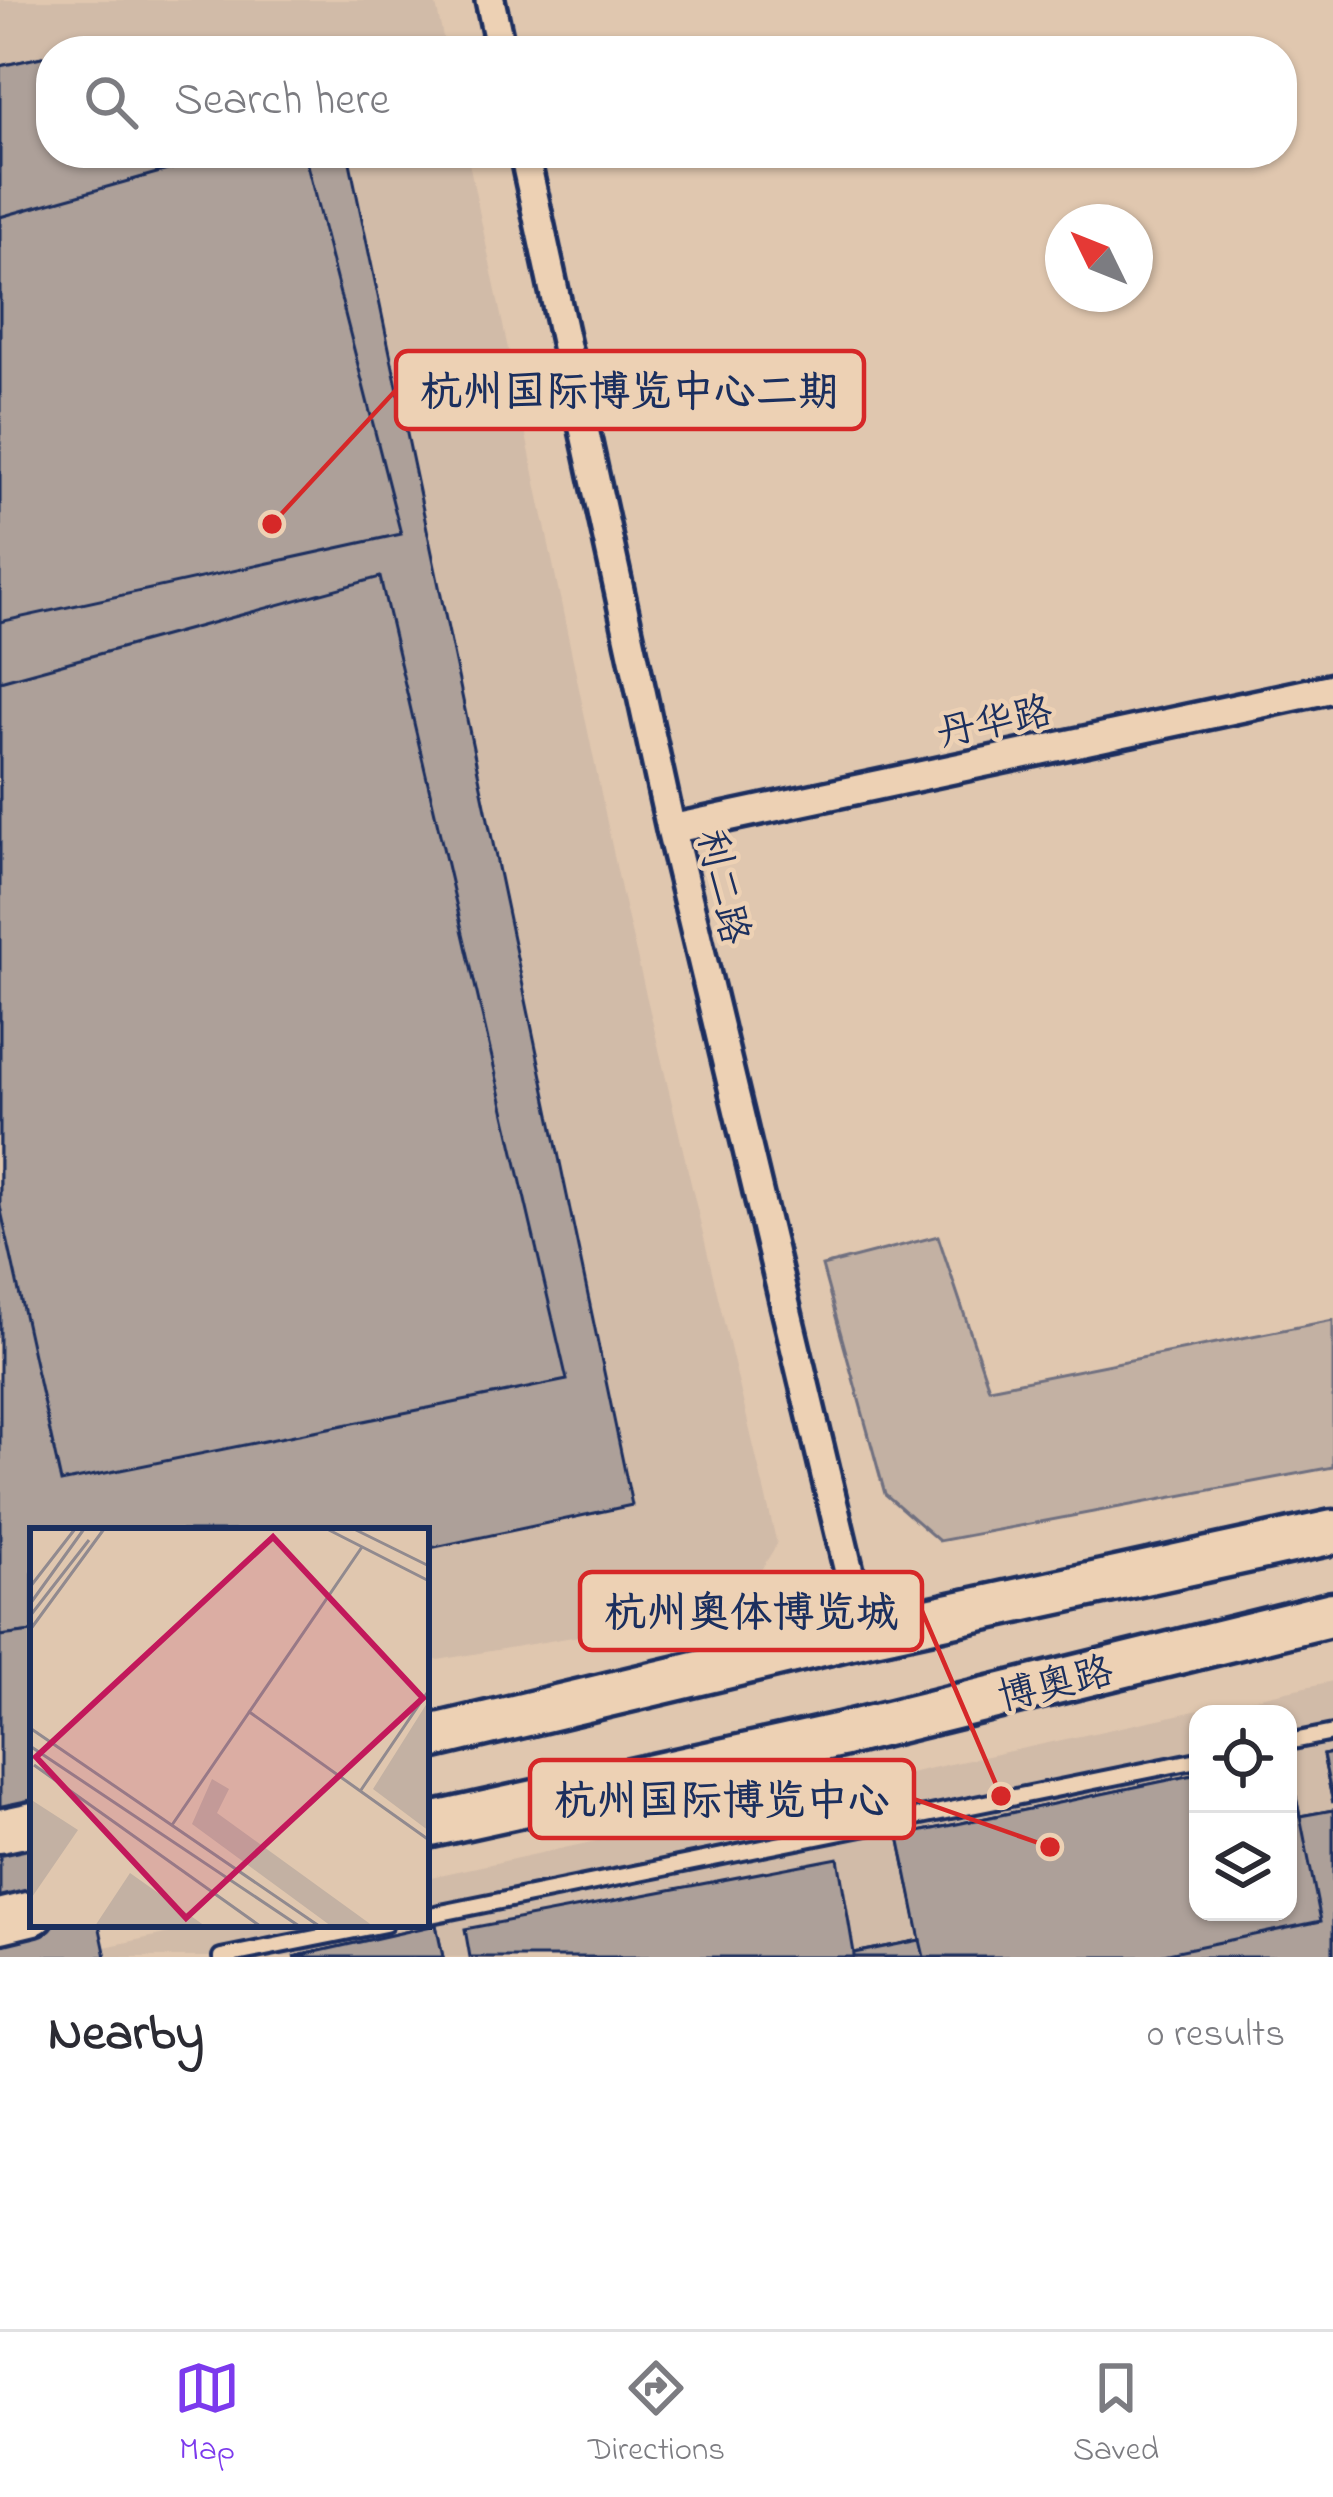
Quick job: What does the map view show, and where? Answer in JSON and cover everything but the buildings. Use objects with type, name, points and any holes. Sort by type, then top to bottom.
[{"type":"main road","points":[[429,1737],[864,1634],[1333,1532]]},
{"type":"main road","name":"博奥路","points":[[429,1825],[840,1735],[1333,1614]]},
{"type":"main road","points":[[0,1831],[30,1825]]},
{"type":"main road","points":[[0,1921],[30,1914]]},
{"type":"street","points":[[490,0],[498,36]]},
{"type":"street","name":"利二路","points":[[527,168],[671,829],[864,1634]]},
{"type":"street","name":"丹华路","points":[[671,829],[1333,688]]},
{"type":"lane","points":[[1297,1740],[1333,1733]]},
{"type":"lane","points":[[429,1915],[1189,1762]]},
{"type":"lane","points":[[221,1957],[370,1927]]},
{"type":"shaded area","points":[[0,0],[435,0],[443,36],[36,36],[36,168],[470,168],[622,894],[777,1544],[737,1609],[429,1661],[429,1528],[30,1528],[0,1736]]},
{"type":"shaded area","points":[[938,1236],[989,1388],[1333,1320],[1333,1467],[939,1541],[885,1494],[822,1266]]},
{"type":"shaded area","points":[[1333,1681],[1333,1957],[59,1957],[197,1927],[429,1927],[429,1877],[1189,1712],[1189,1921],[1297,1921],[1297,1705],[1223,1705]]},
{"type":"place","name":"杭州国际博览中心二期","points":[[272,524]]},
{"type":"place","name":"杭州奥体博览城","points":[[1001,1796]]},
{"type":"place","name":"杭州国际博览中心","points":[[1050,1847]]}]
